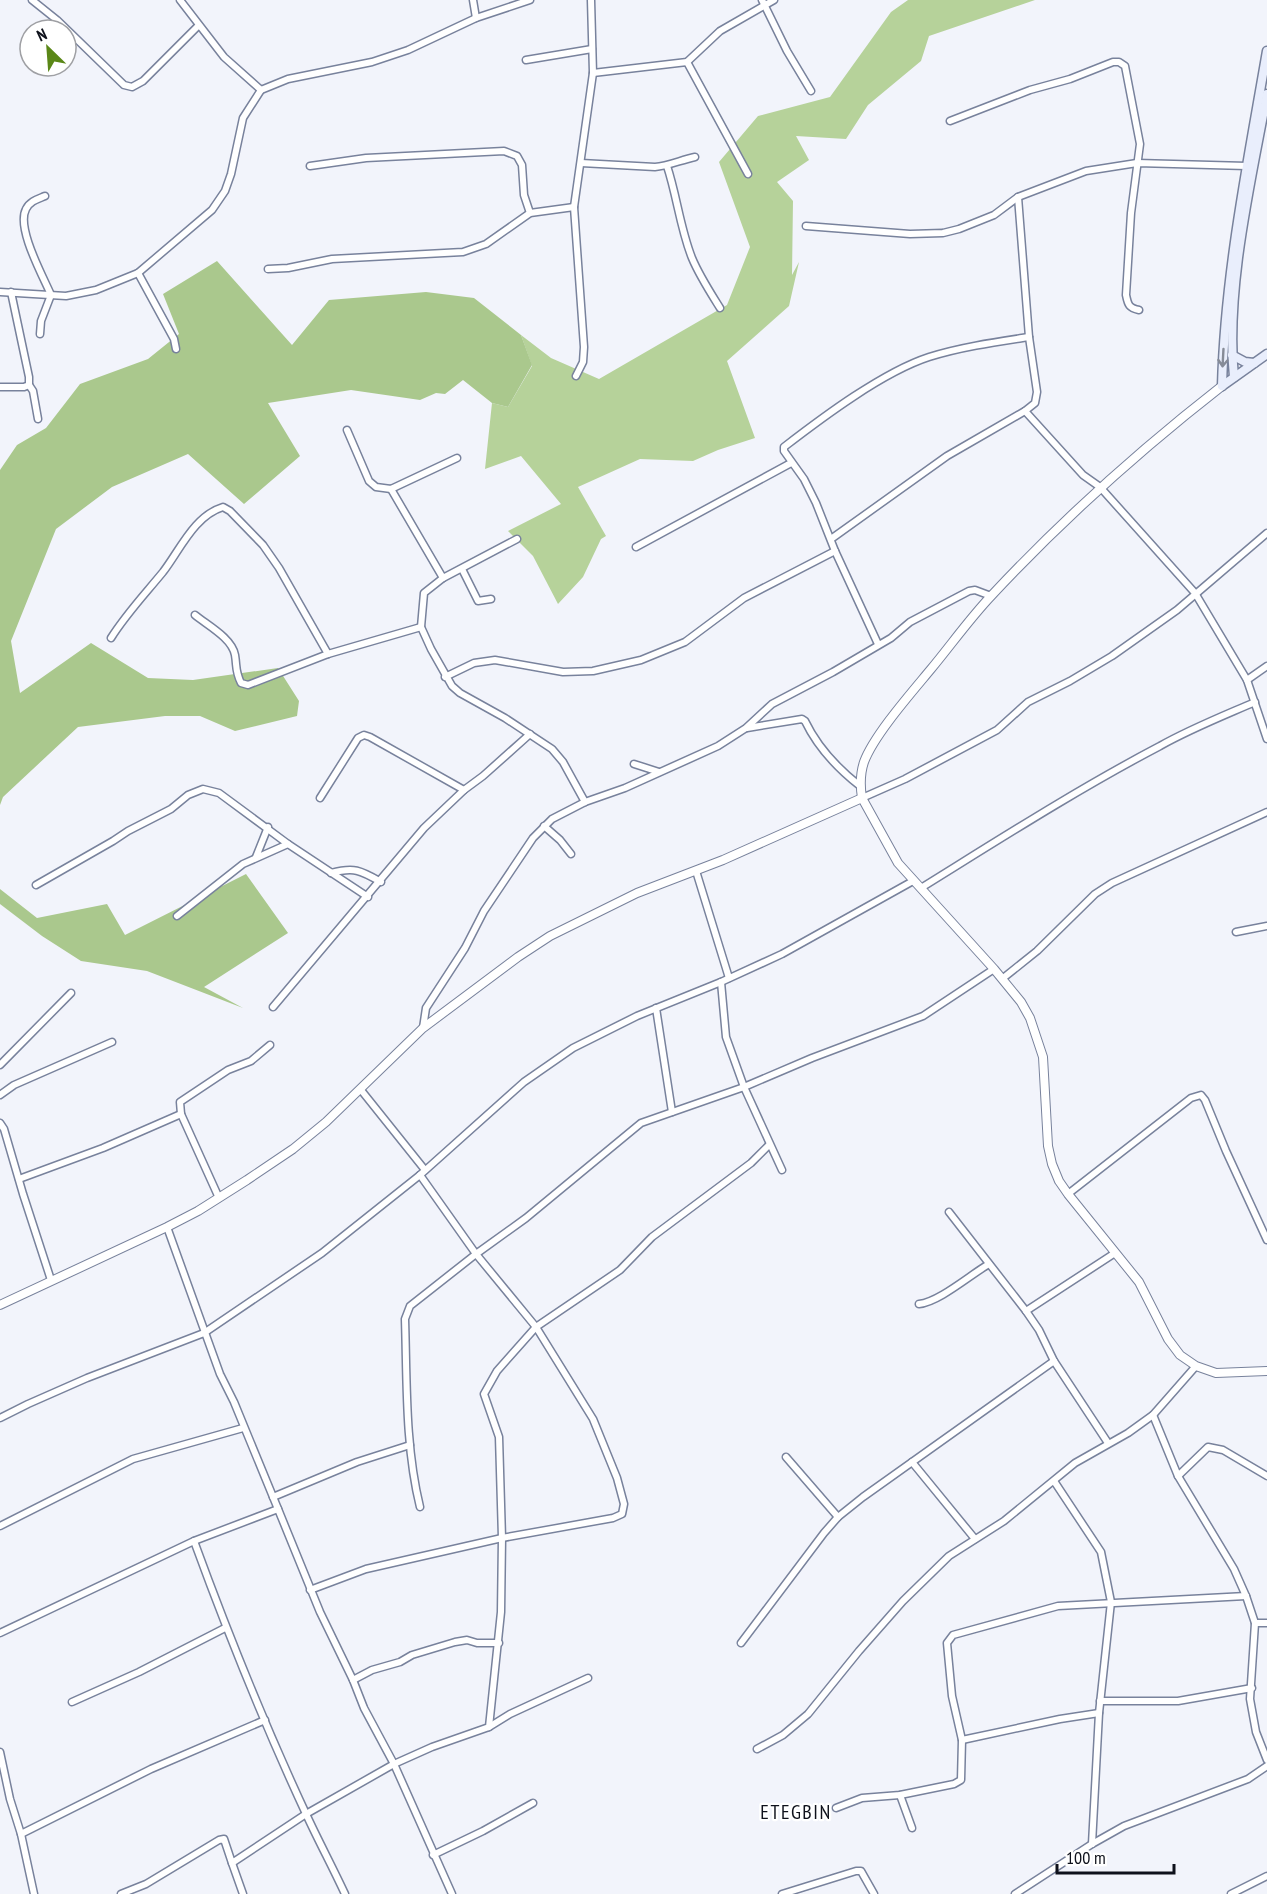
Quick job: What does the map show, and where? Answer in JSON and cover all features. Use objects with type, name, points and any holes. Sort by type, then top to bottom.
[{"type":"main road","points":[[1222,386],[1234,244],[1267,51]]},
{"type":"main road","points":[[1234,377],[1232,355],[1235,296],[1267,94]]},
{"type":"main road","points":[[1222,386],[1267,354]]},
{"type":"main road","points":[[1232,355],[1245,362],[1254,363]]},
{"type":"street","points":[[32,0],[57,20],[124,85],[132,87],[143,81],[198,26]]},
{"type":"street","points":[[180,0],[224,57],[261,90]]},
{"type":"street","points":[[472,0],[476,18]]},
{"type":"street","points":[[0,291],[66,296],[96,290],[138,273],[212,210],[225,191],[243,118],[261,90],[288,79],[372,62],[408,50],[476,18],[530,0]]},
{"type":"street","points":[[576,376],[583,362],[584,347],[574,207],[593,73],[591,0]]},
{"type":"street","points":[[593,73],[687,62],[720,31],[763,2],[774,0]]},
{"type":"street","points":[[763,2],[787,51],[811,91]]},
{"type":"street","points":[[526,60],[592,49]]},
{"type":"street","points":[[687,62],[748,174]]},
{"type":"street","points":[[950,121],[1030,90],[1070,79],[1113,62],[1119,62],[1125,66],[1140,144],[1131,213],[1126,295],[1128,305],[1132,309],[1140,310]]},
{"type":"street","points":[[310,166],[366,158],[504,151],[517,156],[522,165],[524,195],[530,213]]},
{"type":"street","points":[[581,163],[667,166],[674,161],[695,157]]},
{"type":"street","points":[[806,226],[910,234],[943,233],[994,215],[1018,197],[1086,171],[1137,163],[1247,166]]},
{"type":"street","points":[[667,166],[692,259],[720,308]]},
{"type":"street","points":[[40,334],[41,321],[51,295],[26,235],[24,213],[27,206],[34,200],[45,196]]},
{"type":"street","points":[[831,539],[947,456],[1035,403],[1037,392],[1029,337],[1018,197]]},
{"type":"street","points":[[268,269],[288,268],[332,259],[463,252],[486,244],[508,226],[530,213],[574,207]]},
{"type":"street","points":[[138,273],[174,339],[176,349]]},
{"type":"street","points":[[11,292],[38,419]]},
{"type":"street","points":[[878,644],[835,551],[816,503],[804,479],[784,451],[784,447],[895,372],[928,357],[1029,337]]},
{"type":"street","points":[[0,387],[29,385]]},
{"type":"street","points":[[1222,386],[1100,487],[991,596],[918,685],[876,741],[865,759],[860,786],[862,798],[889,850],[913,881],[994,969],[1030,1018],[1043,1057],[1048,1146],[1059,1181],[1139,1282],[1168,1340],[1180,1355],[1196,1366],[1216,1373],[1267,1371]]},
{"type":"street","points":[[1025,411],[1083,475],[1100,487],[1196,593],[1247,680],[1267,739]]},
{"type":"street","points":[[347,430],[369,481],[376,487],[391,489],[457,458]]},
{"type":"street","points":[[636,547],[792,463]]},
{"type":"street","points":[[391,489],[443,578]]},
{"type":"street","points":[[111,638],[126,614],[164,570],[185,538],[213,510],[223,507],[230,511],[263,545],[279,568],[328,654]]},
{"type":"street","points":[[0,1305],[167,1227],[219,1198],[293,1149],[361,1090],[423,1028],[550,936],[637,893],[696,871],[905,780],[997,730],[1028,702],[1112,656],[1177,610],[1267,533]]},
{"type":"street","points":[[517,539],[443,578],[424,593],[422,627],[445,677],[460,693],[552,749],[563,762],[585,801]]},
{"type":"street","points":[[445,677],[484,660],[563,672],[593,671],[641,660],[685,642],[744,598],[835,551]]},
{"type":"street","points":[[462,569],[478,601],[491,599]]},
{"type":"street","points":[[423,1028],[426,1008],[465,948],[484,911],[532,838],[552,819],[585,801],[625,788],[718,746],[746,728],[772,704],[833,672],[891,638],[910,622],[969,591],[980,591],[991,596]]},
{"type":"street","points":[[195,615],[225,638],[232,648],[237,675],[241,683],[253,683],[328,654],[422,627]]},
{"type":"street","points":[[1247,680],[1267,666]]},
{"type":"street","points":[[921,888],[1006,835],[1162,744],[1255,702]]},
{"type":"street","points":[[746,728],[802,718],[825,753],[840,770],[860,786]]},
{"type":"street","points":[[273,1007],[381,882],[403,851],[424,828],[464,790],[530,734]]},
{"type":"street","points":[[320,798],[358,738],[364,735],[370,736],[464,790]]},
{"type":"street","points":[[634,764],[660,772]]},
{"type":"street","points":[[36,885],[128,831],[171,809],[188,795],[203,789],[219,793],[288,844],[368,897]]},
{"type":"street","points":[[1002,979],[1036,951],[1095,894],[1112,883],[1267,812]]},
{"type":"street","points":[[544,826],[571,854]]},
{"type":"street","points":[[256,857],[268,827]]},
{"type":"street","points":[[177,916],[243,864],[288,844]]},
{"type":"street","points":[[331,873],[350,868],[360,870],[381,882]]},
{"type":"street","points":[[696,871],[729,978]]},
{"type":"street","points":[[0,1418],[87,1378],[204,1333],[322,1254],[423,1172],[545,1067],[573,1048],[656,1008],[782,954],[913,881]]},
{"type":"street","points":[[1236,932],[1267,926]]},
{"type":"street","points":[[420,1507],[410,1445],[406,1312],[419,1298],[526,1218],[641,1123],[744,1087],[922,1016],[994,969]]},
{"type":"street","points":[[721,982],[726,1037],[744,1087],[782,1170]]},
{"type":"street","points":[[0,1065],[71,993]]},
{"type":"street","points":[[656,1008],[672,1112]]},
{"type":"street","points":[[0,1095],[14,1085],[112,1042]]},
{"type":"street","points":[[219,1198],[181,1114],[180,1102],[228,1070],[250,1061],[270,1045]]},
{"type":"street","points":[[310,1590],[366,1569],[502,1538],[613,1518],[622,1514],[624,1504],[598,1428],[536,1327],[476,1254],[423,1172],[361,1090]]},
{"type":"street","points":[[1068,1194],[1191,1098],[1201,1095],[1267,1240]]},
{"type":"street","points":[[19,1179],[103,1148],[181,1114]]},
{"type":"street","points":[[0,1123],[4,1129],[51,1280]]},
{"type":"street","points":[[489,1727],[499,1643],[502,1538],[499,1437],[484,1394],[497,1371],[536,1327],[620,1270],[652,1237],[751,1163],[769,1145]]},
{"type":"street","points":[[949,1212],[1026,1311],[1039,1330],[1054,1360],[1108,1443]]},
{"type":"street","points":[[167,1227],[204,1333],[310,1590],[364,1708],[394,1764],[452,1894]]},
{"type":"street","points":[[1026,1311],[1115,1253]]},
{"type":"street","points":[[919,1304],[942,1296],[989,1264]]},
{"type":"street","points":[[741,1643],[774,1602],[802,1559],[838,1517],[1054,1360]]},
{"type":"street","points":[[757,1749],[783,1735],[808,1714],[903,1601],[949,1556],[1004,1521],[1075,1463],[1128,1433],[1153,1415],[1196,1366]]},
{"type":"street","points":[[1153,1415],[1178,1476],[1234,1569],[1255,1623],[1250,1699],[1256,1732],[1267,1760]]},
{"type":"street","points":[[0,1526],[133,1459],[243,1428]]},
{"type":"street","points":[[273,1497],[347,1466],[410,1445]]},
{"type":"street","points":[[1178,1476],[1208,1447],[1223,1449],[1267,1476]]},
{"type":"street","points":[[786,1457],[838,1517]]},
{"type":"street","points":[[912,1462],[975,1539]]},
{"type":"street","points":[[1053,1481],[1101,1552],[1110,1602],[1099,1713],[1092,1844]]},
{"type":"street","points":[[0,1633],[194,1541],[278,1509]]},
{"type":"street","points":[[194,1541],[225,1628],[306,1814],[345,1894]]},
{"type":"street","points":[[836,1808],[862,1798],[900,1794],[954,1784],[962,1780],[962,1740],[952,1696],[947,1643],[952,1635],[1051,1608],[1110,1602],[1166,1602],[1246,1596]]},
{"type":"street","points":[[1255,1623],[1267,1623]]},
{"type":"street","points":[[72,1702],[139,1672],[225,1628]]},
{"type":"street","points":[[353,1680],[372,1670],[400,1662],[412,1654],[455,1642],[467,1640],[477,1643],[499,1643]]},
{"type":"street","points":[[232,1863],[306,1814],[394,1764],[432,1747],[489,1727],[510,1714],[588,1678]]},
{"type":"street","points":[[1100,1701],[1178,1701],[1251,1688]]},
{"type":"street","points":[[962,1740],[1099,1713]]},
{"type":"street","points":[[21,1834],[151,1769],[265,1720]]},
{"type":"street","points":[[0,1752],[34,1894]]},
{"type":"street","points":[[1015,1894],[1124,1826],[1248,1779],[1267,1766]]},
{"type":"street","points":[[900,1794],[912,1828]]},
{"type":"street","points":[[0,1801],[10,1799]]},
{"type":"street","points":[[433,1855],[483,1831],[532,1803]]},
{"type":"street","points":[[121,1894],[146,1884],[219,1839],[224,1839],[243,1894]]},
{"type":"street","points":[[782,1894],[861,1871],[874,1894]]},
{"type":"street","points":[[1231,1894],[1267,1876]]},
{"type":"green space","points":[[908,0],[1035,0],[929,36],[921,61],[868,105],[846,139],[796,136],[809,160],[777,182],[793,201],[792,275],[799,262],[789,306],[727,361],[755,438],[693,461],[640,459],[578,487],[606,536],[601,539],[583,577],[558,604],[533,556],[508,531],[561,504],[521,456],[485,469],[492,403],[508,407],[532,366],[521,335],[551,358],[599,379],[727,305],[750,247],[719,162],[758,116],[830,97],[891,12]]},
{"type":"green space","points":[[217,261],[292,345],[329,300],[426,292],[474,298],[521,335],[532,365],[508,407],[492,403],[463,380],[445,394],[436,393],[420,400],[351,390],[268,403],[300,456],[244,504],[188,454],[112,487],[56,529],[11,641],[20,693],[91,643],[148,678],[193,680],[278,668],[299,701],[297,716],[235,731],[200,716],[165,716],[78,727],[3,797],[0,805],[0,470],[17,445],[46,428],[80,384],[148,359],[179,334],[163,294]]},
{"type":"green space","points":[[246,874],[288,933],[204,987],[243,1008],[147,971],[81,961],[42,936],[0,904],[0,889],[37,918],[107,904],[125,935]]},
{"type":"district","name":"ETEGBIN","points":[[796,1812]]}]
